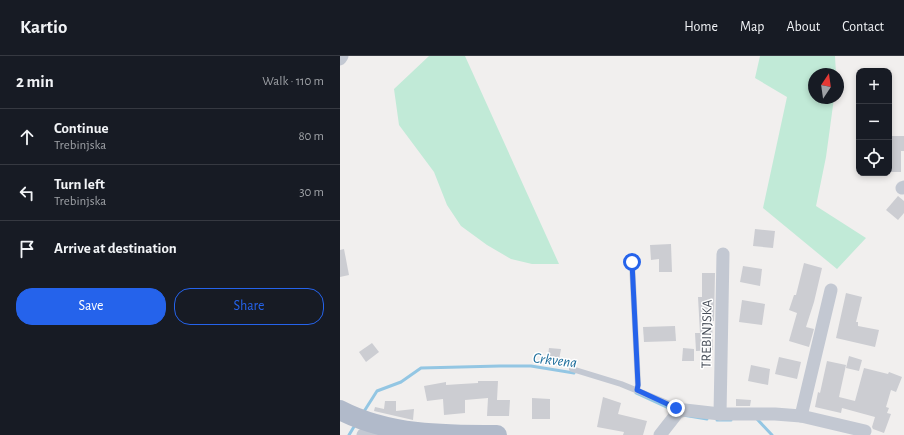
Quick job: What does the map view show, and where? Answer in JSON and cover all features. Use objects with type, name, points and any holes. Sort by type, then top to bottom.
[{"type":"main road","points":[[345,413],[374,429],[453,435],[497,435]]},
{"type":"street","name":"TREBINJSKA","points":[[720,414],[723,254]]},
{"type":"street","points":[[801,416],[831,290]]},
{"type":"street","points":[[660,435],[677,413],[685,410],[720,414],[775,414],[801,416],[865,431]]},
{"type":"lane","points":[[632,262],[637,390]]},
{"type":"lane","points":[[572,369],[637,390],[670,404],[677,413]]},
{"type":"green space","points":[[429,56],[465,56],[559,264],[532,264],[511,259],[487,245],[461,226],[447,205],[434,172],[399,125],[394,89]]},
{"type":"green space","points":[[760,56],[835,56],[836,68],[808,68],[808,104],[833,104],[826,157],[816,206],[866,238],[837,269],[763,208],[787,97],[755,78]]},
{"type":"building","points":[[892,136],[904,136],[904,151],[901,151],[901,172],[892,172]]},
{"type":"building","points":[[898,196],[904,201],[904,213],[898,220],[886,210]]},
{"type":"building","points":[[755,229],[775,231],[773,248],[753,246]]},
{"type":"building","points":[[671,244],[672,272],[659,272],[659,259],[651,260],[650,245]]},
{"type":"building","points":[[344,249],[349,275],[340,277],[340,250]]},
{"type":"building","points":[[804,263],[822,268],[806,327],[814,329],[809,347],[789,341],[797,313],[789,310],[794,295],[796,295]]},
{"type":"building","points":[[743,266],[762,269],[760,286],[740,282]]},
{"type":"building","points":[[702,273],[715,273],[714,321],[712,321],[713,350],[696,351],[695,333],[700,333],[698,297],[702,297]]},
{"type":"building","points":[[846,293],[862,297],[856,322],[858,322],[858,326],[879,330],[875,347],[836,338]]},
{"type":"building","points":[[742,300],[765,304],[762,325],[739,322]]},
{"type":"building","points":[[675,326],[676,341],[644,342],[643,327]]},
{"type":"building","points":[[372,343],[379,352],[366,362],[359,352]]},
{"type":"building","points":[[549,348],[561,349],[558,365],[547,363]]},
{"type":"building","points":[[683,348],[694,349],[694,361],[682,361]]},
{"type":"building","points":[[849,356],[862,360],[859,371],[846,368]]},
{"type":"building","points":[[779,357],[801,362],[797,379],[775,374]]},
{"type":"building","points":[[827,361],[846,365],[839,397],[855,401],[864,368],[888,374],[889,372],[902,377],[896,392],[891,390],[886,407],[889,408],[887,413],[891,414],[884,433],[873,429],[872,427],[875,417],[842,408],[841,413],[815,407],[818,392],[820,393]]},
{"type":"building","points":[[751,365],[770,369],[768,385],[748,381]]},
{"type":"building","points":[[478,381],[498,381],[497,400],[510,400],[509,416],[487,416],[488,398],[465,400],[465,413],[444,415],[443,399],[427,401],[424,386],[446,382],[446,385],[478,383]]},
{"type":"building","points":[[603,397],[621,403],[618,414],[647,421],[643,435],[623,435],[624,432],[597,427]]},
{"type":"building","points":[[532,398],[550,399],[550,419],[532,419]]},
{"type":"building","points":[[736,399],[751,400],[750,406],[736,406]]},
{"type":"building","points":[[385,401],[396,401],[396,411],[414,409],[413,420],[374,411],[375,407],[384,409]]},
{"type":"waterway","name":"Crkvena","points":[[363,413],[377,391],[401,382],[421,368],[531,366],[574,373]]},
{"type":"waterway","name":"Crkvena","points":[[636,393],[675,411]]},
{"type":"waterway","name":"Crkvena","points":[[683,415],[707,419]]},
{"type":"waterway","name":"Crkvena","points":[[757,419],[772,435]]},
{"type":"waterway","name":"Crkvena","points":[[717,420],[731,420]]},
{"type":"waterway","name":"Crkvena","points":[[349,435],[355,425]]},
{"type":"route","points":[[632,262],[637,390],[676,408]]}]
